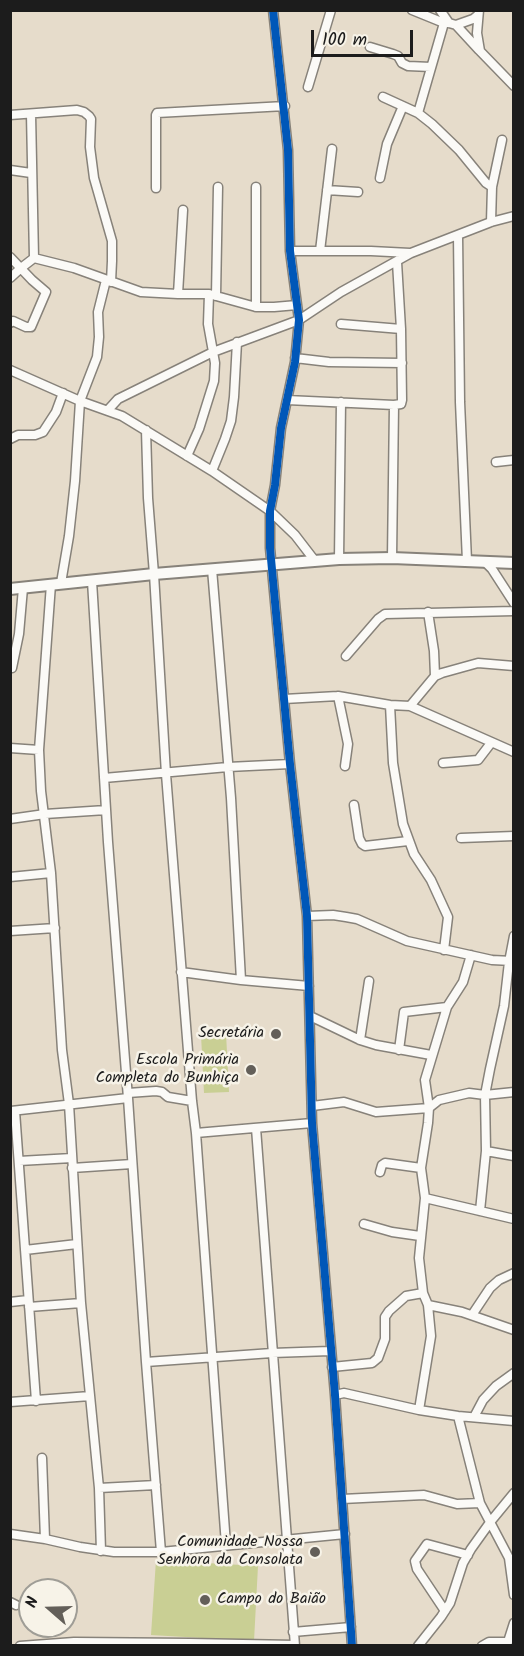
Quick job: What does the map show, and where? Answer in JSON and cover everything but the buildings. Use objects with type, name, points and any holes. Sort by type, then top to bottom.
[{"type":"street","points":[[273,10],[285,106],[290,180],[290,251],[299,320],[296,358],[281,428],[269,528],[290,764],[307,916],[312,1124],[335,1395],[352,1646]]},
{"type":"street","points":[[308,87],[331,10]]},
{"type":"street","points":[[412,10],[450,24],[472,20],[478,13]]},
{"type":"street","points":[[441,10],[450,24],[513,86]]},
{"type":"street","points":[[478,13],[477,33],[480,51]]},
{"type":"street","points":[[418,113],[431,67],[450,24]]},
{"type":"street","points":[[370,47],[398,56],[402,63],[408,66],[431,67]]},
{"type":"street","points":[[383,97],[418,113],[432,124],[492,187]]},
{"type":"street","points":[[156,188],[156,116],[158,113],[285,106]]},
{"type":"street","points":[[380,178],[387,144],[403,106]]},
{"type":"street","points":[[10,115],[77,110],[88,114],[91,119],[90,147],[94,178],[112,241],[112,261],[98,312],[97,357],[80,401],[69,536],[56,584],[40,670],[39,750],[41,791],[51,873],[62,1050],[69,1104],[81,1303],[99,1488],[101,1551]]},
{"type":"street","points":[[31,114],[34,258]]},
{"type":"street","points":[[491,222],[492,187],[502,140]]},
{"type":"street","points":[[320,251],[332,149]]},
{"type":"street","points":[[10,170],[31,173]]},
{"type":"street","points":[[256,187],[256,307]]},
{"type":"street","points":[[187,456],[200,429],[216,370],[208,324],[212,295],[218,188]]},
{"type":"street","points":[[327,190],[358,192]]},
{"type":"street","points":[[178,294],[183,210]]},
{"type":"street","points":[[108,410],[118,399],[213,352],[299,320],[341,292],[411,253],[491,222],[513,216]]},
{"type":"street","points":[[459,235],[460,402],[467,561]]},
{"type":"street","points":[[290,251],[371,250],[411,253]]},
{"type":"street","points":[[10,257],[46,291],[31,327],[13,321],[10,323]]},
{"type":"street","points":[[34,258],[141,292],[212,295],[256,307],[297,305]]},
{"type":"street","points":[[10,278],[34,258]]},
{"type":"street","points":[[287,400],[401,404],[402,363],[397,262]]},
{"type":"street","points":[[341,324],[401,329]]},
{"type":"street","points":[[212,471],[231,421],[237,342]]},
{"type":"street","points":[[296,358],[330,362],[402,363]]},
{"type":"street","points":[[10,370],[80,401],[122,416],[212,471],[270,511],[295,534],[315,561]]},
{"type":"street","points":[[10,439],[18,435],[35,435],[43,432],[56,412],[63,393]]},
{"type":"street","points":[[339,560],[341,402]]},
{"type":"street","points":[[392,558],[394,405]]},
{"type":"street","points":[[146,430],[148,498],[166,774],[196,1133],[226,1545]]},
{"type":"street","points":[[496,462],[513,460]]},
{"type":"street","points":[[10,589],[315,561],[392,558],[513,562]]},
{"type":"street","points":[[485,562],[492,569],[513,603]]},
{"type":"street","points":[[212,569],[228,767],[241,980]]},
{"type":"street","points":[[92,581],[106,810],[161,1552]]},
{"type":"street","points":[[12,668],[19,634],[23,588]]},
{"type":"street","points":[[346,656],[385,614],[513,611]]},
{"type":"street","points":[[428,612],[435,676]]},
{"type":"street","points":[[410,705],[435,676],[473,664],[513,666]]},
{"type":"street","points":[[284,699],[338,696],[390,705],[410,705],[513,752]]},
{"type":"street","points":[[338,696],[348,744],[345,766]]},
{"type":"street","points":[[390,705],[392,753],[403,824],[408,842],[431,880],[448,917],[444,950]]},
{"type":"street","points":[[443,763],[478,760],[491,743]]},
{"type":"street","points":[[10,747],[39,750]]},
{"type":"street","points":[[104,778],[290,764]]},
{"type":"street","points":[[354,805],[362,844],[365,846],[408,842]]},
{"type":"street","points":[[10,819],[106,810]]},
{"type":"street","points":[[462,838],[513,836]]},
{"type":"street","points":[[10,877],[51,873]]},
{"type":"street","points":[[307,916],[333,915],[357,919],[407,941],[444,950],[511,961]]},
{"type":"street","points":[[10,931],[55,928]]},
{"type":"street","points":[[480,1211],[486,1151],[485,1095],[504,1006],[513,936]]},
{"type":"street","points":[[419,1410],[431,1336],[419,1258],[425,1198],[421,1168],[429,1108],[425,1080],[447,1007],[463,982],[471,955]]},
{"type":"street","points":[[181,972],[309,986]]},
{"type":"street","points":[[360,1040],[369,981]]},
{"type":"street","points":[[399,1050],[404,1012],[447,1007]]},
{"type":"street","points":[[310,1016],[360,1040],[431,1055]]},
{"type":"street","points":[[36,1401],[19,1161],[13,1111],[156,1091],[168,1097],[192,1101]]},
{"type":"street","points":[[312,1106],[344,1102],[376,1112],[429,1108],[439,1100],[469,1093],[485,1095],[513,1092]]},
{"type":"street","points":[[196,1133],[312,1124]]},
{"type":"street","points":[[20,1646],[74,1642],[295,1645],[256,1128]]},
{"type":"street","points":[[486,1151],[513,1156]]},
{"type":"street","points":[[19,1161],[132,1164]]},
{"type":"street","points":[[380,1172],[385,1163],[421,1168]]},
{"type":"street","points":[[425,1198],[513,1218]]},
{"type":"street","points":[[10,1212],[22,1211]]},
{"type":"street","points":[[364,1224],[392,1232],[420,1236]]},
{"type":"street","points":[[25,1250],[77,1244]]},
{"type":"street","points":[[472,1315],[490,1288],[513,1273]]},
{"type":"street","points":[[332,1367],[372,1363],[378,1358],[385,1339],[385,1317],[389,1311],[406,1296],[423,1293]]},
{"type":"street","points":[[10,1302],[81,1303]]},
{"type":"street","points":[[428,1305],[472,1315],[513,1330]]},
{"type":"street","points":[[146,1362],[330,1351]]},
{"type":"street","points":[[474,1417],[483,1400],[513,1373]]},
{"type":"street","points":[[335,1395],[344,1393],[419,1410],[513,1421]]},
{"type":"street","points":[[10,1402],[90,1396]]},
{"type":"street","points":[[458,1416],[480,1503],[511,1557],[513,1594]]},
{"type":"street","points":[[42,1458],[45,1539]]},
{"type":"street","points":[[99,1488],[156,1485]]},
{"type":"street","points":[[423,1644],[445,1611],[479,1536],[513,1493]]},
{"type":"street","points":[[342,1498],[424,1495],[457,1504],[480,1503]]},
{"type":"street","points":[[10,1534],[101,1551],[161,1552],[345,1534]]},
{"type":"street","points":[[445,1611],[417,1569],[416,1561],[427,1544],[468,1556]]},
{"type":"street","points":[[482,1646],[489,1642],[508,1644],[513,1623]]},
{"type":"street","points":[[293,1632],[351,1627]]},
{"type":"green space","points":[[226,1033],[229,1092],[204,1093],[201,1035]]},
{"type":"green space","name":"Campo do Baião","points":[[156,1560],[258,1566],[254,1641],[151,1635]]},
{"type":"cycle path","points":[[273,10],[288,150],[290,251],[299,320],[295,362],[281,428],[270,511],[270,548],[307,916],[312,1123],[335,1395],[352,1646]]},
{"type":"place","name":"Secretária","points":[[276,1034]]},
{"type":"place","name":"Escola Primária Completa do Bunhiça","points":[[251,1070]]},
{"type":"place","name":"Comunidade Nossa Senhora da Consolata","points":[[315,1552]]},
{"type":"place","name":"Campo do Baião","points":[[205,1600]]}]
